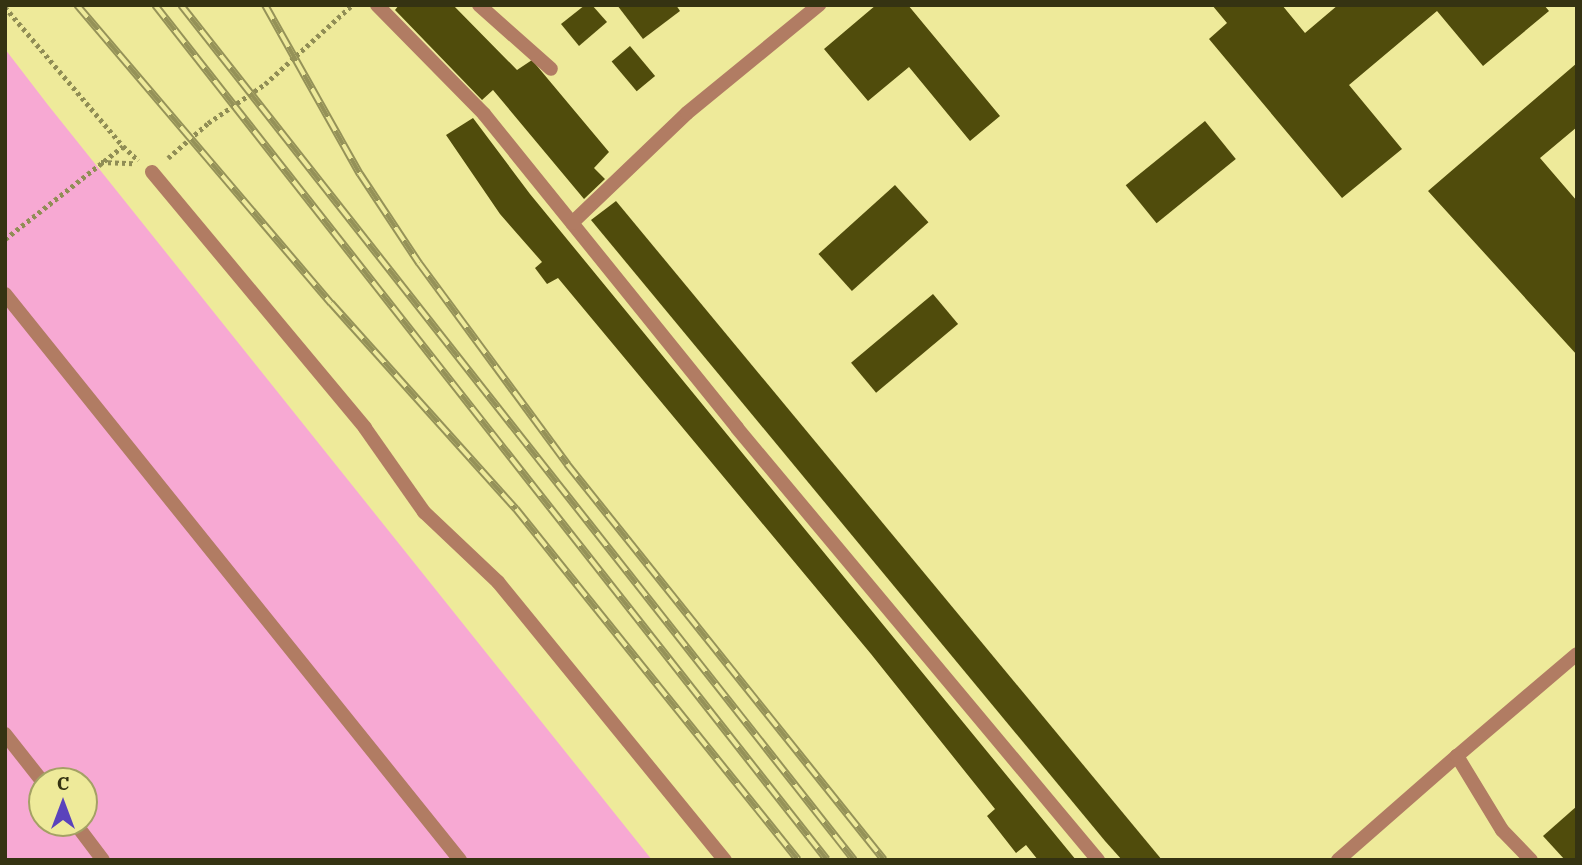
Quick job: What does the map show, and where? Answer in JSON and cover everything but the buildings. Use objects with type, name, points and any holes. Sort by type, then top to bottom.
[{"type":"street","points":[[377,5],[484,114],[1098,860]]},
{"type":"street","points":[[479,5],[551,69]]},
{"type":"street","points":[[572,223],[687,113],[819,5]]},
{"type":"street","points":[[152,172],[365,428],[424,512],[498,582],[725,860]]},
{"type":"street","points":[[5,294],[460,860]]},
{"type":"street","points":[[1338,860],[1577,654]]},
{"type":"street","points":[[5,734],[31,767]]},
{"type":"street","points":[[1457,756],[1502,830],[1531,860]]},
{"type":"street","points":[[86,837],[103,860]]},
{"type":"path","points":[[152,172],[208,122],[265,84],[352,5]]},
{"type":"path","points":[[5,7],[123,146],[143,164],[100,162]]},
{"type":"path","points":[[5,239],[123,146]]},
{"type":"shaded area","points":[[5,49],[48,105],[652,860],[5,860]]},
{"type":"railway","points":[[77,5],[331,303],[516,509],[798,860]]},
{"type":"railway","points":[[155,5],[827,860]]},
{"type":"railway","points":[[181,5],[854,860]]},
{"type":"railway","points":[[265,5],[360,174],[419,263],[567,464],[884,860]]}]
